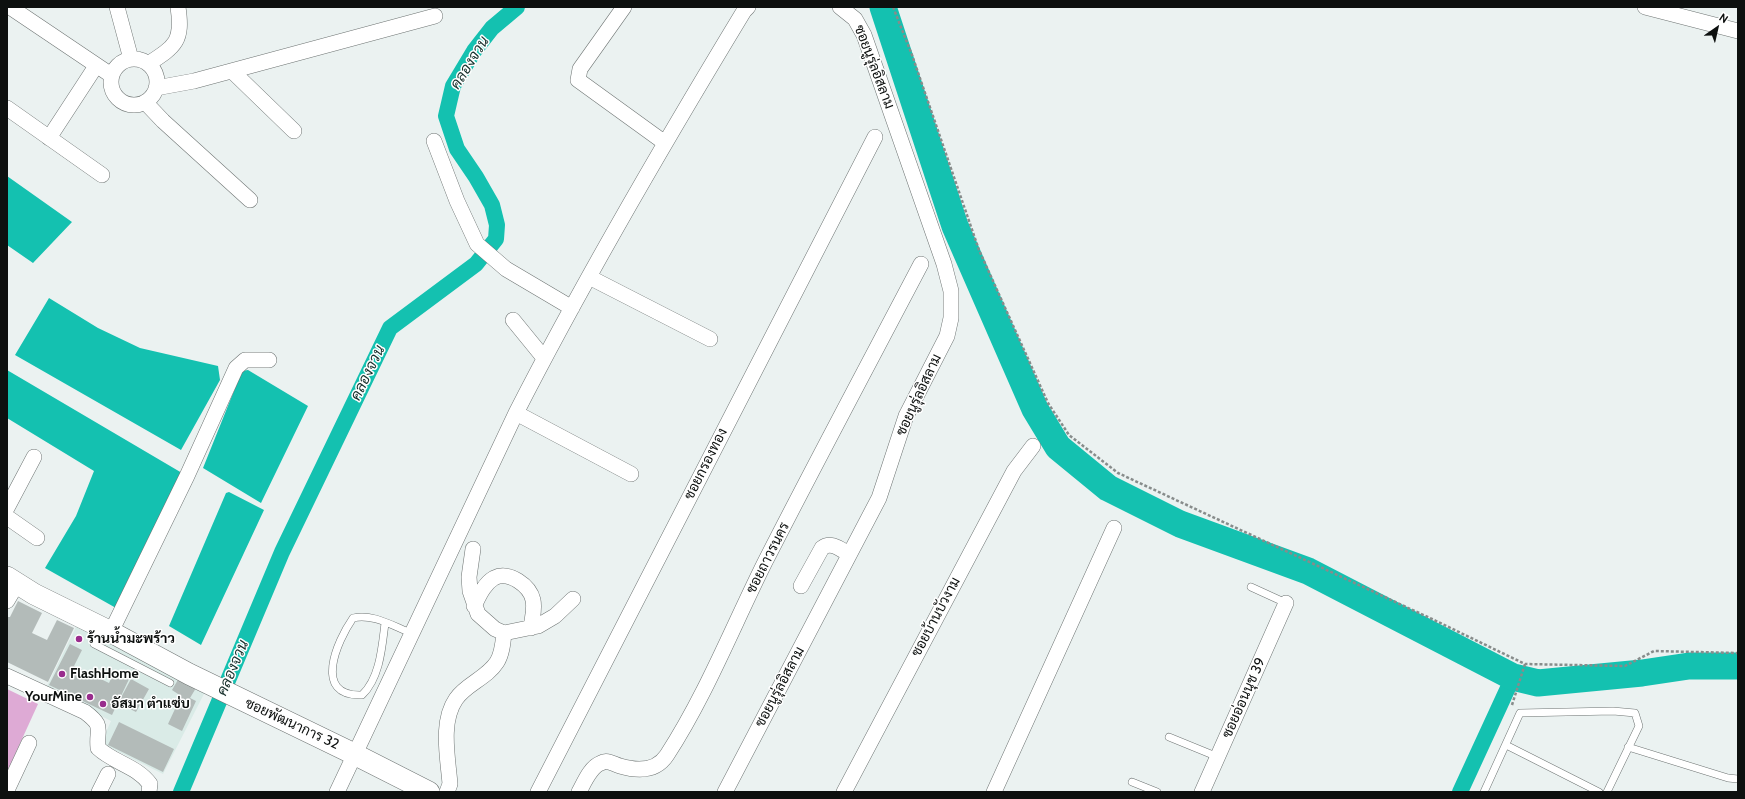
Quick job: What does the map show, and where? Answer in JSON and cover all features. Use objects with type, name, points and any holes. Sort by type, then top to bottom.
[{"type":"street","points":[[10,7],[111,75]]},
{"type":"street","points":[[117,7],[131,59]]},
{"type":"street","points":[[148,64],[167,52],[175,43],[181,28],[178,7]]},
{"type":"street","points":[[624,7],[580,69],[578,80],[665,143]]},
{"type":"street","points":[[337,792],[411,633],[516,413],[544,358],[665,143],[744,11],[748,7]]},
{"type":"street","name":"ซอยนูรุ่ลอิสลาม","points":[[725,792],[878,498],[906,416],[947,336],[951,318],[951,291],[944,264],[864,35],[855,19],[840,7]]},
{"type":"street","points":[[1645,7],[1738,31]]},
{"type":"street","points":[[156,88],[194,81],[434,16]]},
{"type":"street","points":[[131,59],[140,59],[148,64],[154,71],[157,79],[156,88],[152,97],[145,102],[136,105],[127,104],[119,100],[112,89],[111,75],[115,67],[122,61],[131,59]]},
{"type":"street","points":[[49,138],[96,66]]},
{"type":"street","points":[[232,71],[294,131]]},
{"type":"street","points":[[145,102],[163,121],[250,200]]},
{"type":"street","points":[[7,108],[102,175]]},
{"type":"street","name":"ซอยกรองทอง","points":[[538,792],[875,137]]},
{"type":"street","points":[[434,141],[457,201],[477,244],[506,269],[572,308]]},
{"type":"street","name":"ซอยถาวรนคร","points":[[579,792],[593,769],[600,763],[607,761],[622,766],[644,770],[655,768],[665,758],[685,727],[765,562],[921,264]]},
{"type":"street","points":[[589,277],[710,339]]},
{"type":"street","points":[[513,320],[544,358]]},
{"type":"street","points":[[107,629],[187,476],[236,368],[245,360],[268,360]]},
{"type":"street","points":[[516,413],[631,474]]},
{"type":"street","name":"ซอยบ้านบัวงาม","points":[[844,792],[1010,478],[1033,446]]},
{"type":"street","points":[[7,508],[34,457]]},
{"type":"street","points":[[7,517],[37,538]]},
{"type":"street","points":[[994,792],[1114,528]]},
{"type":"street","points":[[801,586],[822,548],[826,545],[831,544],[849,554]]},
{"type":"street","points":[[473,549],[469,577],[470,591],[474,606],[478,614],[488,624],[504,633],[531,628],[547,622],[572,599]]},
{"type":"street","points":[[474,606],[488,584],[494,578],[507,576],[522,584],[532,598],[534,610],[531,628]]},
{"type":"street","name":"ซอยพัฒนาการ 32","points":[[10,588],[34,594],[107,629],[188,674],[429,792]]},
{"type":"street","name":"ซอยอ่อนนุช 39","points":[[1202,792],[1286,603]]},
{"type":"street","points":[[447,792],[450,784],[447,732],[450,714],[456,699],[469,685],[489,672],[497,662],[502,651],[504,633]]},
{"type":"street","points":[[7,676],[85,712],[94,719],[99,728],[98,748],[105,755],[145,777],[150,784],[149,792]]},
{"type":"street","points":[[7,790],[28,744]]},
{"type":"street","points":[[99,792],[108,774]]},
{"type":"lane","points":[[1251,587],[1286,603]]},
{"type":"lane","points":[[385,623],[381,651],[369,689],[362,695],[350,696],[339,690],[332,682],[332,669],[338,645],[345,629],[353,618],[363,615],[385,623],[411,633]]},
{"type":"lane","points":[[107,629],[94,644],[170,683]]},
{"type":"lane","points":[[1484,792],[1520,713],[1613,711],[1635,713],[1639,726],[1607,792]]},
{"type":"lane","points":[[1170,737],[1218,757]]},
{"type":"lane","points":[[1506,745],[1599,792]]},
{"type":"lane","points":[[1628,747],[1728,778],[1738,779]]},
{"type":"lane","points":[[1132,782],[1157,792]]},
{"type":"path","points":[[893,7],[912,56],[979,250],[1048,403],[1069,435],[1118,473],[1432,619],[1525,664],[1625,666],[1654,651],[1738,653]]},
{"type":"path","points":[[1514,700],[1525,664]]},
{"type":"shaded area","points":[[7,176],[72,222],[33,263],[7,245]]},
{"type":"shaded area","points":[[49,298],[98,328],[140,348],[218,366],[220,380],[181,450],[15,355]]},
{"type":"shaded area","points":[[7,370],[182,473],[116,608],[45,568],[76,516],[94,471],[7,418]]},
{"type":"shaded area","points":[[248,370],[308,406],[261,503],[203,468],[242,371]]},
{"type":"shaded area","points":[[229,492],[264,510],[201,645],[169,626],[226,493]]},
{"type":"shaded area","points":[[78,623],[207,688],[163,774],[101,743],[111,721],[46,688]]},
{"type":"shaded area","points":[[7,689],[38,704],[7,772]]},
{"type":"building","points":[[18,601],[42,613],[32,633],[47,640],[57,620],[74,628],[48,682],[7,662],[7,617],[10,617]]},
{"type":"building","points":[[70,644],[82,650],[74,666],[109,683],[115,670],[130,677],[112,715],[49,685]]},
{"type":"building","points":[[179,678],[196,688],[190,698],[196,701],[182,731],[168,724],[181,696],[172,690]]},
{"type":"building","points":[[131,679],[149,689],[136,712],[118,703]]},
{"type":"building","points":[[119,722],[174,749],[163,772],[108,745]]},
{"type":"waterway","name":"คลองจวน","points":[[181,792],[282,552],[390,328],[476,264],[496,239],[497,225],[492,205],[476,177],[457,149],[446,116],[453,86],[474,51],[492,28],[517,7]]},
{"type":"waterway","points":[[883,7],[955,226],[1035,409],[1058,447],[1108,488],[1180,524],[1308,571],[1513,677],[1538,683],[1642,673],[1689,666],[1738,666]]},
{"type":"waterway","points":[[1460,792],[1513,677]]},
{"type":"place","name":"ร้านน้ำมะพร้าว","points":[[79,639]]},
{"type":"place","name":"FlashHome","points":[[62,674]]},
{"type":"place","name":"YourMine","points":[[90,697]]},
{"type":"place","name":"อัสมา ตำแซ่บ","points":[[103,704]]}]
